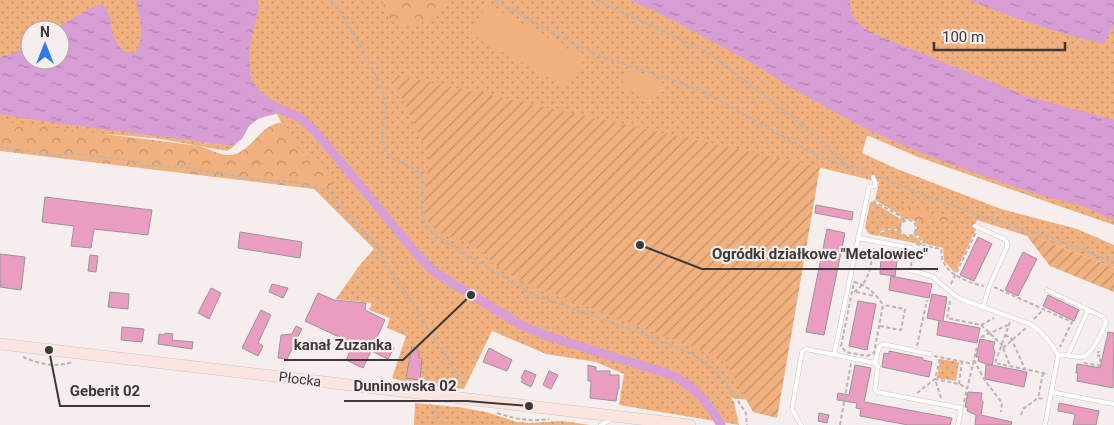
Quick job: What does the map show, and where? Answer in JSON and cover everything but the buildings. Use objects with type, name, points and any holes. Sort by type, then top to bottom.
[{"type":"street","name":"Płocka","points":[[0,344],[690,425]]},
{"type":"lane","points":[[834,355],[866,199],[869,187],[875,186],[873,177]]},
{"type":"lane","points":[[976,227],[1008,242],[989,286],[983,308]]},
{"type":"lane","points":[[858,238],[912,250]]},
{"type":"lane","points":[[910,270],[932,276],[954,295],[983,308],[1030,324],[1037,329],[1058,355],[1044,425]]},
{"type":"lane","points":[[1047,290],[1103,317],[1106,322],[1090,353],[1084,357],[1058,355]]},
{"type":"lane","points":[[1068,355],[1088,310]]},
{"type":"lane","points":[[875,363],[882,345],[930,354]]},
{"type":"lane","points":[[800,425],[792,409],[802,352],[806,350],[875,363],[878,366],[875,390],[877,392],[961,408],[958,425]]},
{"type":"lane","points":[[1051,392],[1114,404]]},
{"type":"lane","points":[[601,425],[610,420]]},
{"type":"path","points":[[331,0],[360,46],[381,88],[386,110],[382,134],[385,151],[397,161],[417,170],[421,174],[422,215],[424,222],[430,230],[438,238],[530,293],[651,337],[694,355],[711,367],[725,382],[746,413],[747,425]]},
{"type":"path","points":[[495,0],[588,51],[701,90],[819,157],[863,172],[875,186]]},
{"type":"path","points":[[596,0],[705,51],[791,116],[845,163],[873,177],[884,179],[966,212],[1049,237],[1114,262]]},
{"type":"path","points":[[0,147],[54,156],[81,154],[134,161],[144,166],[192,168],[249,179],[294,182],[323,189],[330,193],[340,207],[376,244],[392,276],[405,291],[456,372],[460,381],[460,392]]},
{"type":"path","points":[[866,199],[890,209],[904,221]]},
{"type":"path","points":[[900,230],[904,221],[910,220],[916,227],[914,233]]},
{"type":"path","points":[[949,289],[976,227]]},
{"type":"path","points":[[853,292],[868,279],[876,241],[883,231],[890,229],[900,230],[906,235],[914,233]]},
{"type":"path","points":[[914,233],[921,240],[921,245]]},
{"type":"path","points":[[915,244],[941,249],[943,261],[955,275],[975,284],[989,286],[1072,322],[1058,355]]},
{"type":"path","points":[[910,270],[912,250]]},
{"type":"path","points":[[854,282],[864,284],[878,296],[883,305],[873,353],[866,356],[844,351],[841,344],[854,282]]},
{"type":"path","points":[[853,292],[878,296]]},
{"type":"path","points":[[954,295],[951,299],[947,318],[981,325],[1002,347],[1010,366]]},
{"type":"path","points":[[916,351],[927,300]]},
{"type":"path","points":[[880,326],[901,330],[905,309],[883,305]]},
{"type":"path","points":[[1002,347],[1044,310]]},
{"type":"path","points":[[981,325],[1001,314]]},
{"type":"path","points":[[1012,318],[995,363],[1048,374],[1050,370]]},
{"type":"path","points":[[981,337],[1009,324]]},
{"type":"path","points":[[1104,338],[1106,333]]},
{"type":"path","points":[[1005,335],[1012,340],[1025,369]]},
{"type":"path","points":[[961,408],[964,407],[977,347]]},
{"type":"path","points":[[1080,362],[1099,366],[1101,356],[1098,356],[1099,352],[1096,352],[1097,350]]},
{"type":"path","points":[[930,354],[940,358],[974,364]]},
{"type":"path","points":[[840,425],[852,358]]},
{"type":"path","points":[[940,358],[935,379],[943,405]]},
{"type":"path","points":[[974,360],[984,379],[1002,403],[1001,412]]},
{"type":"path","points":[[959,384],[962,362]]},
{"type":"path","points":[[1038,398],[1043,373]]},
{"type":"path","points":[[910,398],[935,379],[959,384],[967,388]]},
{"type":"path","points":[[1021,415],[1022,409],[1038,398],[1044,399],[1043,406]]},
{"type":"path","points":[[429,403],[444,425]]},
{"type":"green space","points":[[0,0],[1114,0],[1114,225],[918,157],[869,136],[867,136],[862,153],[897,169],[1001,209],[1077,229],[1114,245],[1114,268],[1030,235],[1027,236],[977,220],[975,225],[972,226],[976,229],[955,273],[944,261],[943,248],[922,243],[923,240],[915,233],[917,227],[914,221],[910,219],[904,220],[897,213],[875,200],[879,182],[801,163],[759,401],[731,398],[734,402],[739,425],[619,405],[624,374],[596,362],[546,354],[492,331],[464,389],[428,386],[392,378],[406,336],[387,328],[390,318],[369,310],[372,303],[336,299],[359,266],[374,249],[314,189],[277,114],[254,121],[237,143],[227,151],[155,138],[0,126]]},
{"type":"green space","points":[[382,0],[447,0],[430,20],[412,26],[398,24],[388,17]]},
{"type":"green space","points":[[487,4],[584,58],[567,88],[471,34]]},
{"type":"green space","points":[[629,68],[662,82],[654,101],[621,87]]},
{"type":"green space","points":[[397,75],[820,167],[777,418],[753,412],[724,359],[521,281],[492,262],[479,249],[465,241],[443,235],[431,226],[425,217],[424,204],[429,156],[394,81]]},
{"type":"green space","points":[[0,121],[200,146],[227,155],[242,151],[274,124],[283,122],[301,152],[328,170],[333,187],[314,189],[0,151]]},
{"type":"green space","points":[[870,202],[875,203],[899,218],[902,221],[900,229],[887,229],[878,236],[869,234],[865,228]]},
{"type":"green space","points":[[901,206],[903,208],[911,206],[916,210],[925,207],[934,216],[946,214],[949,218],[947,222],[927,220],[917,222],[897,211]]},
{"type":"green space","points":[[888,230],[900,231],[908,237],[914,235],[920,241],[920,244],[880,236],[881,233]]},
{"type":"green space","points":[[1030,235],[1114,268],[1114,292],[1050,266],[1027,236]]},
{"type":"green space","points":[[940,359],[959,362],[956,381],[937,378]]},
{"type":"green space","points":[[415,403],[486,412],[517,422],[562,421],[590,425],[414,425]]},
{"type":"water","points":[[136,0],[257,0],[259,7],[249,49],[251,80],[263,94],[277,103],[277,113],[259,118],[249,126],[242,139],[231,146],[0,114],[0,57],[12,54],[20,49],[20,70],[70,70],[70,20],[91,8],[103,4],[109,15],[113,36],[122,51],[135,53],[140,41],[140,21]]},
{"type":"water","points":[[630,0],[850,0],[853,16],[872,33],[1026,96],[1114,120],[1114,220],[1085,207],[1030,192],[969,171],[868,130],[791,88],[756,65],[663,15]]},
{"type":"water","points":[[969,0],[1114,0],[1114,24],[1104,44],[1035,25]]},
{"type":"waterway","points":[[277,108],[299,117],[314,130],[432,270],[521,325],[550,337],[672,375],[688,385],[700,396],[721,425]]},
{"type":"place","name":"Ogródki działkowe \"Metalowiec\"","points":[[640,245]]},
{"type":"place","name":"kanał Zuzanka","points":[[471,295]]},
{"type":"place","name":"Geberit 02","points":[[49,350]]},
{"type":"place","name":"Duninowska 02","points":[[529,406]]}]
